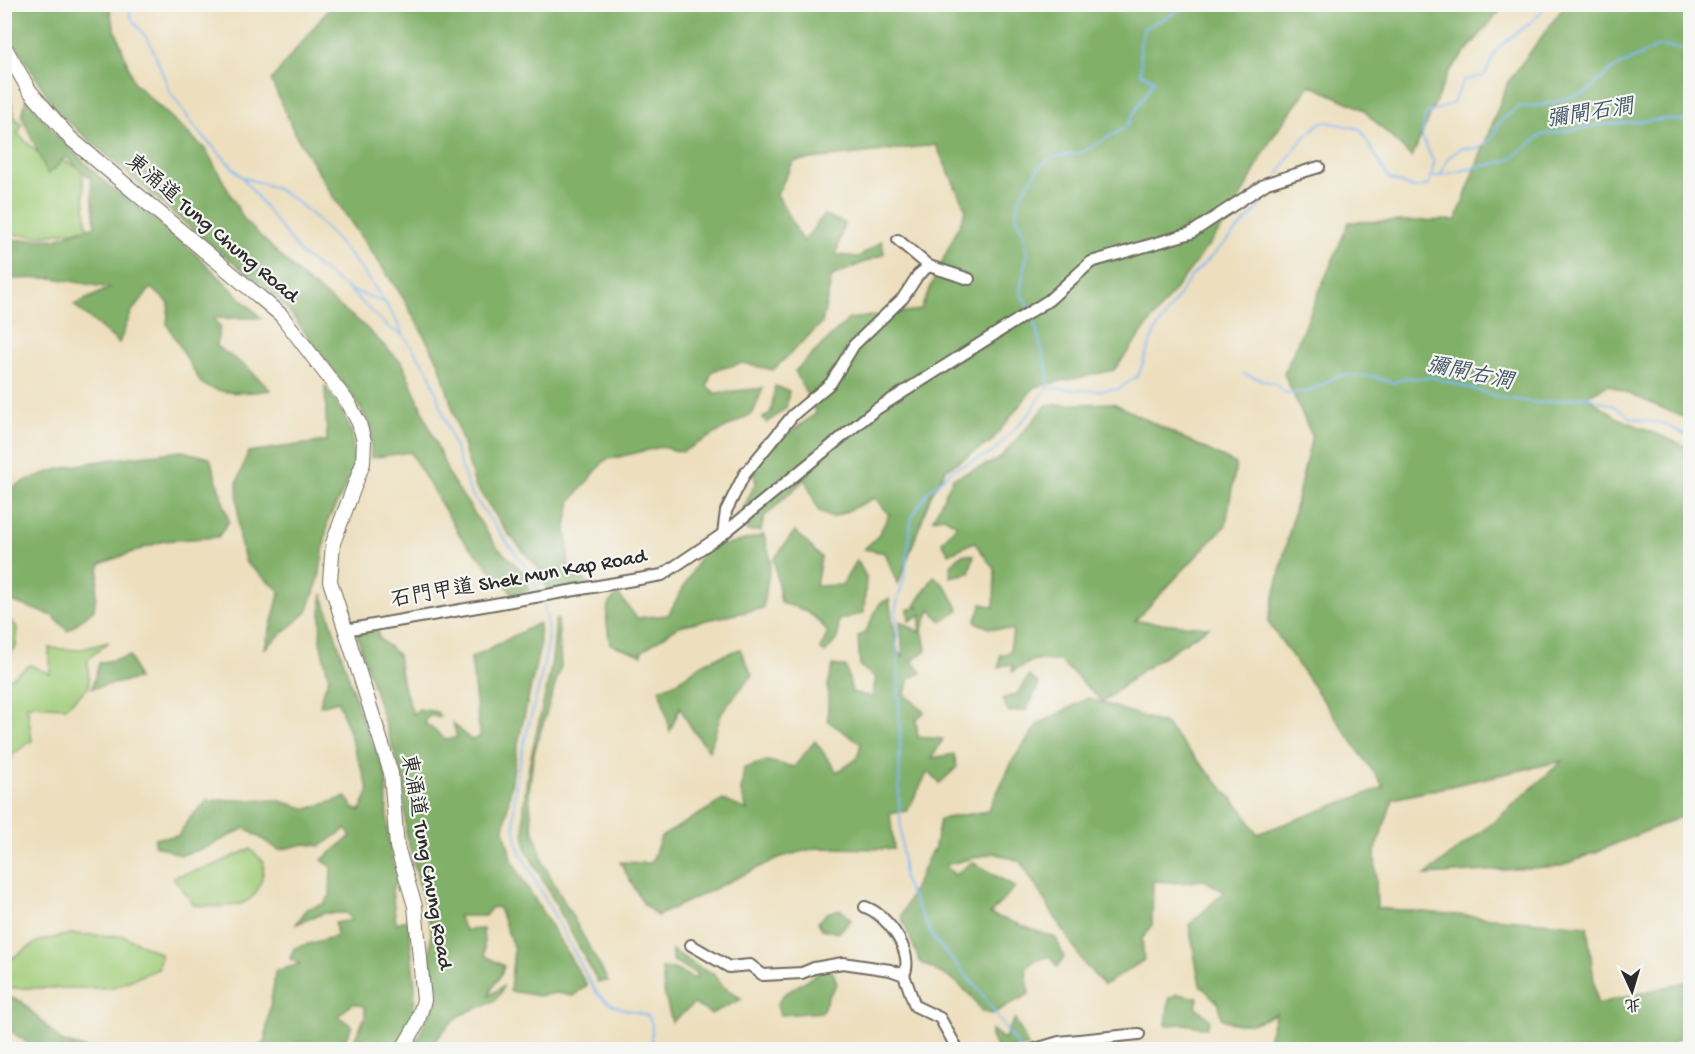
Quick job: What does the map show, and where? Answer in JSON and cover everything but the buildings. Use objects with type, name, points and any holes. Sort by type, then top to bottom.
[{"type":"main road","name":"東涌道 Tung Chung Road","points":[[4,46],[29,90],[57,125],[275,309],[352,410],[363,434],[363,464],[333,543],[330,562],[332,590],[390,773],[397,847],[415,906],[424,1000],[417,1024],[402,1050]]},
{"type":"street","name":"石門甲道 Shek Mun Kap Road","points":[[345,630],[662,574],[723,534],[875,410],[1049,300],[1091,262],[1191,233],[1267,183],[1319,167]]},
{"type":"street","points":[[898,240],[929,266],[969,279]]},
{"type":"street","points":[[723,534],[726,511],[744,475],[793,415],[831,384],[854,345],[903,298],[918,275],[929,266]]},
{"type":"street","points":[[865,907],[883,919],[904,950],[908,967],[904,975],[915,1006],[940,1018],[958,1050]]},
{"type":"street","points":[[691,945],[729,966],[750,965],[763,975],[802,973],[814,968],[843,963],[890,970],[904,975]]},
{"type":"street","points":[[1032,1050],[1059,1042],[1084,1046],[1139,1034]]},
{"type":"green space","points":[[4,5],[109,5],[134,83],[206,150],[245,221],[303,278],[361,323],[403,364],[450,477],[496,546],[525,574],[529,590],[513,594],[461,537],[410,452],[371,458],[371,426],[351,393],[274,295],[187,225],[57,112],[15,43],[5,19]]},
{"type":"green space","points":[[332,5],[1505,5],[1448,73],[1412,157],[1361,108],[1310,85],[1272,138],[1230,217],[1114,370],[1034,387],[991,442],[946,469],[931,495],[898,585],[885,553],[864,549],[878,536],[889,515],[875,498],[832,518],[819,512],[805,479],[764,517],[761,531],[747,531],[742,511],[756,482],[753,471],[768,450],[816,413],[795,371],[849,319],[920,310],[966,210],[936,145],[794,161],[777,194],[803,242],[824,215],[844,223],[836,255],[859,257],[882,241],[884,254],[832,276],[822,323],[773,370],[742,363],[712,371],[707,386],[715,393],[763,388],[753,413],[682,452],[661,447],[605,460],[571,501],[566,526],[569,568],[590,584],[548,591],[538,568],[507,532],[475,485],[439,363],[402,296],[332,195],[294,132],[271,80]]},
{"type":"green space","points":[[1565,5],[1690,5],[1690,420],[1609,385],[1586,396],[1618,418],[1690,448],[1690,813],[1562,866],[1425,875],[1496,820],[1562,761],[1393,799],[1375,852],[1377,908],[1587,926],[1597,1004],[1690,981],[1690,1031],[1662,1050],[1265,1049],[1276,1013],[1249,1024],[1228,1021],[1221,1018],[1219,1004],[1200,985],[1189,925],[1224,892],[1205,880],[1181,883],[1153,881],[1152,926],[1142,939],[1144,960],[1104,985],[1085,965],[1020,861],[994,853],[945,865],[955,875],[972,862],[1015,887],[990,914],[1056,938],[1064,958],[1057,967],[1050,956],[1032,962],[1026,969],[1029,994],[992,1014],[982,1012],[973,998],[955,981],[920,962],[901,916],[932,850],[934,852],[940,819],[988,811],[1013,760],[1038,724],[1088,698],[1165,724],[1243,811],[1257,834],[1384,787],[1268,622],[1312,436],[1284,374],[1349,222],[1456,220],[1508,82]]},
{"type":"green space","points":[[26,98],[59,138],[108,185],[176,235],[261,318],[214,318],[220,327],[216,346],[247,367],[270,390],[244,393],[225,392],[201,383],[167,324],[169,303],[151,288],[132,311],[119,343],[74,305],[110,288],[53,278],[5,279],[4,240],[55,239],[95,226],[91,179],[66,157],[48,175],[22,116]]},
{"type":"green space","points":[[12,103],[15,118],[22,124],[18,134],[37,152],[46,153],[82,169],[87,229],[39,236],[5,234],[5,104]]},
{"type":"green space","points":[[325,386],[343,413],[352,433],[354,470],[328,520],[319,578],[307,612],[265,648],[280,591],[246,563],[239,538],[237,483],[248,452],[327,441]]},
{"type":"green space","points":[[775,386],[789,391],[786,408],[767,423],[763,418],[771,412]]},
{"type":"green space","points":[[1113,403],[1236,464],[1226,525],[1135,621],[1209,627],[1144,669],[1103,702],[1060,661],[1034,660],[1012,672],[1013,665],[1003,665],[999,668],[1000,655],[1010,652],[1013,630],[989,628],[975,622],[982,604],[994,607],[995,570],[974,542],[949,554],[942,542],[957,525],[944,517],[933,519],[953,478],[998,460],[1047,405]]},
{"type":"green space","points":[[182,451],[210,458],[229,521],[218,537],[163,541],[100,564],[94,609],[68,631],[53,616],[5,599],[5,492],[25,481],[68,467],[90,462]]},
{"type":"green space","points":[[795,531],[821,557],[816,586],[842,585],[857,560],[866,577],[864,613],[838,620],[838,638],[825,653],[820,649],[828,633],[819,621],[796,607],[781,603],[774,559]]},
{"type":"green space","points":[[764,535],[771,561],[763,608],[679,626],[641,652],[642,655],[610,644],[607,610],[613,599],[619,595],[637,618],[668,615],[710,540],[725,545]]},
{"type":"green space","points":[[962,554],[974,555],[969,573],[950,577],[951,565]]},
{"type":"green space","points":[[934,576],[946,587],[959,610],[942,621],[930,610],[922,629],[926,650],[912,661],[921,673],[909,679],[905,694],[924,712],[916,720],[918,737],[943,739],[932,758],[954,754],[957,767],[940,783],[928,772],[907,811],[890,813],[894,849],[816,848],[781,857],[657,916],[643,903],[620,862],[651,863],[661,837],[723,800],[747,810],[741,792],[744,768],[767,761],[794,767],[815,741],[837,772],[857,759],[861,744],[828,721],[828,685],[833,665],[846,667],[852,692],[872,697],[876,678],[860,666],[858,636],[865,633],[880,603],[889,599],[898,652],[903,657],[900,621],[919,632],[921,614],[909,621],[908,609],[919,608],[915,606]]},
{"type":"green space","points":[[322,593],[360,713],[386,775],[388,835],[393,863],[400,874],[392,890],[396,923],[407,920],[415,986],[414,1017],[400,1049],[350,1049],[365,1017],[365,1007],[353,1003],[338,1016],[352,1026],[344,1042],[336,1047],[318,1049],[312,1041],[300,1042],[291,1049],[257,1049],[266,1040],[275,971],[300,964],[290,959],[294,948],[337,936],[335,923],[352,920],[346,913],[324,913],[296,924],[307,909],[324,904],[330,896],[331,867],[322,860],[351,836],[346,829],[321,846],[305,844],[279,850],[245,828],[205,848],[181,855],[154,845],[155,838],[178,836],[189,819],[208,800],[277,800],[308,809],[346,797],[353,808],[360,811],[369,790],[338,701],[320,706],[329,678],[320,642]]},
{"type":"green space","points":[[4,614],[17,627],[16,647],[5,660]]},
{"type":"green space","points":[[555,619],[558,619],[561,666],[534,753],[529,791],[532,825],[544,865],[608,981],[598,982],[526,849],[524,818],[526,789],[554,648]]},
{"type":"green space","points":[[539,623],[540,646],[517,748],[504,830],[510,854],[519,874],[587,985],[573,996],[557,993],[539,996],[510,991],[514,949],[499,908],[492,907],[485,916],[458,916],[465,930],[483,929],[485,956],[504,966],[489,996],[503,986],[501,993],[492,1002],[464,1013],[454,1020],[429,1049],[414,1049],[427,1017],[439,999],[430,960],[431,929],[406,834],[404,783],[356,632],[377,628],[379,638],[398,655],[402,682],[413,714],[419,709],[437,712],[440,717],[429,716],[425,723],[447,740],[457,737],[453,723],[471,740],[480,737],[471,658]]},
{"type":"green space","points":[[109,642],[88,659],[89,687],[66,707],[27,705],[32,741],[14,753],[5,773],[5,682],[30,665],[50,674],[49,648],[78,650]]},
{"type":"green space","points":[[740,649],[752,675],[722,712],[709,751],[690,726],[680,707],[670,731],[660,689],[679,681],[705,662]]},
{"type":"green space","points":[[130,656],[138,679],[92,688],[99,663]]},
{"type":"green space","points":[[1029,676],[1039,684],[1027,710],[1009,712],[1002,699],[1017,694]]},
{"type":"green space","points":[[250,849],[264,862],[262,878],[258,890],[243,903],[233,906],[194,905],[173,877],[213,866]]},
{"type":"green space","points":[[840,909],[851,920],[838,933],[822,929],[818,922],[827,913]]},
{"type":"green space","points":[[70,934],[124,936],[161,954],[158,969],[111,988],[5,988],[9,960],[39,941]]},
{"type":"green space","points":[[672,950],[701,969],[713,973],[722,986],[742,999],[711,1014],[694,1004],[672,1022],[664,992],[662,968],[674,969],[695,979],[697,974],[672,960]]},
{"type":"green space","points":[[824,969],[833,972],[837,984],[822,1012],[780,1015],[777,1005],[783,995]]},
{"type":"green space","points":[[1178,994],[1198,998],[1196,1007],[1210,1020],[1207,1028],[1184,1024],[1166,1025],[1169,998]]},
{"type":"green space","points":[[4,996],[21,1001],[61,1041],[86,1049],[36,1049],[5,1027]]},
{"type":"green space","points":[[1015,1018],[1028,1046],[998,1049],[991,1037],[991,1029],[1004,1039]]},
{"type":"waterway","points":[[129,4],[131,18],[150,42],[170,92],[197,130],[242,177],[301,254],[348,289],[387,326],[404,336],[429,372],[470,492],[530,573],[539,592]]},
{"type":"waterway","points":[[1030,310],[1020,292],[1027,252],[1024,234],[1016,217],[1018,200],[1039,167],[1054,157],[1083,152],[1126,127],[1154,80],[1141,73],[1140,45],[1144,28],[1175,13],[1184,4]]},
{"type":"waterway","points":[[1279,174],[1298,145],[1323,121],[1360,129],[1389,179],[1414,188],[1429,185],[1434,163],[1422,137],[1426,114],[1453,103],[1464,80],[1484,76],[1497,50],[1537,17],[1546,4]]},
{"type":"waterway","points":[[1441,174],[1448,158],[1461,148],[1478,149],[1492,138],[1500,121],[1519,107],[1544,105],[1587,92],[1611,70],[1659,46],[1684,49],[1690,44]]},
{"type":"waterway","name":"彌閘石澗","points":[[1432,177],[1507,161],[1542,135],[1599,125],[1668,119],[1690,122]]},
{"type":"waterway","points":[[242,177],[277,189],[312,215],[366,276],[404,336]]},
{"type":"waterway","points":[[1047,388],[1095,391],[1119,389],[1138,376],[1154,333],[1191,277],[1257,210],[1272,187]]},
{"type":"waterway","points":[[350,290],[387,303]]},
{"type":"waterway","points":[[1020,1050],[983,995],[934,939],[904,881],[899,797],[900,738],[896,606],[905,575],[912,517],[928,492],[953,469],[992,453],[1029,414],[1047,388],[1048,373],[1032,315]]},
{"type":"waterway","name":"彌閘右澗","points":[[1244,374],[1275,384],[1286,393],[1308,392],[1340,375],[1372,376],[1393,383],[1409,378],[1432,377],[1503,398],[1540,403],[1586,396],[1614,406],[1632,418],[1665,424],[1690,437]]},
{"type":"waterway","points":[[542,600],[548,633],[546,654],[515,789],[515,830],[519,850],[595,991],[614,1005],[648,1016],[652,1024],[651,1050]]}]
